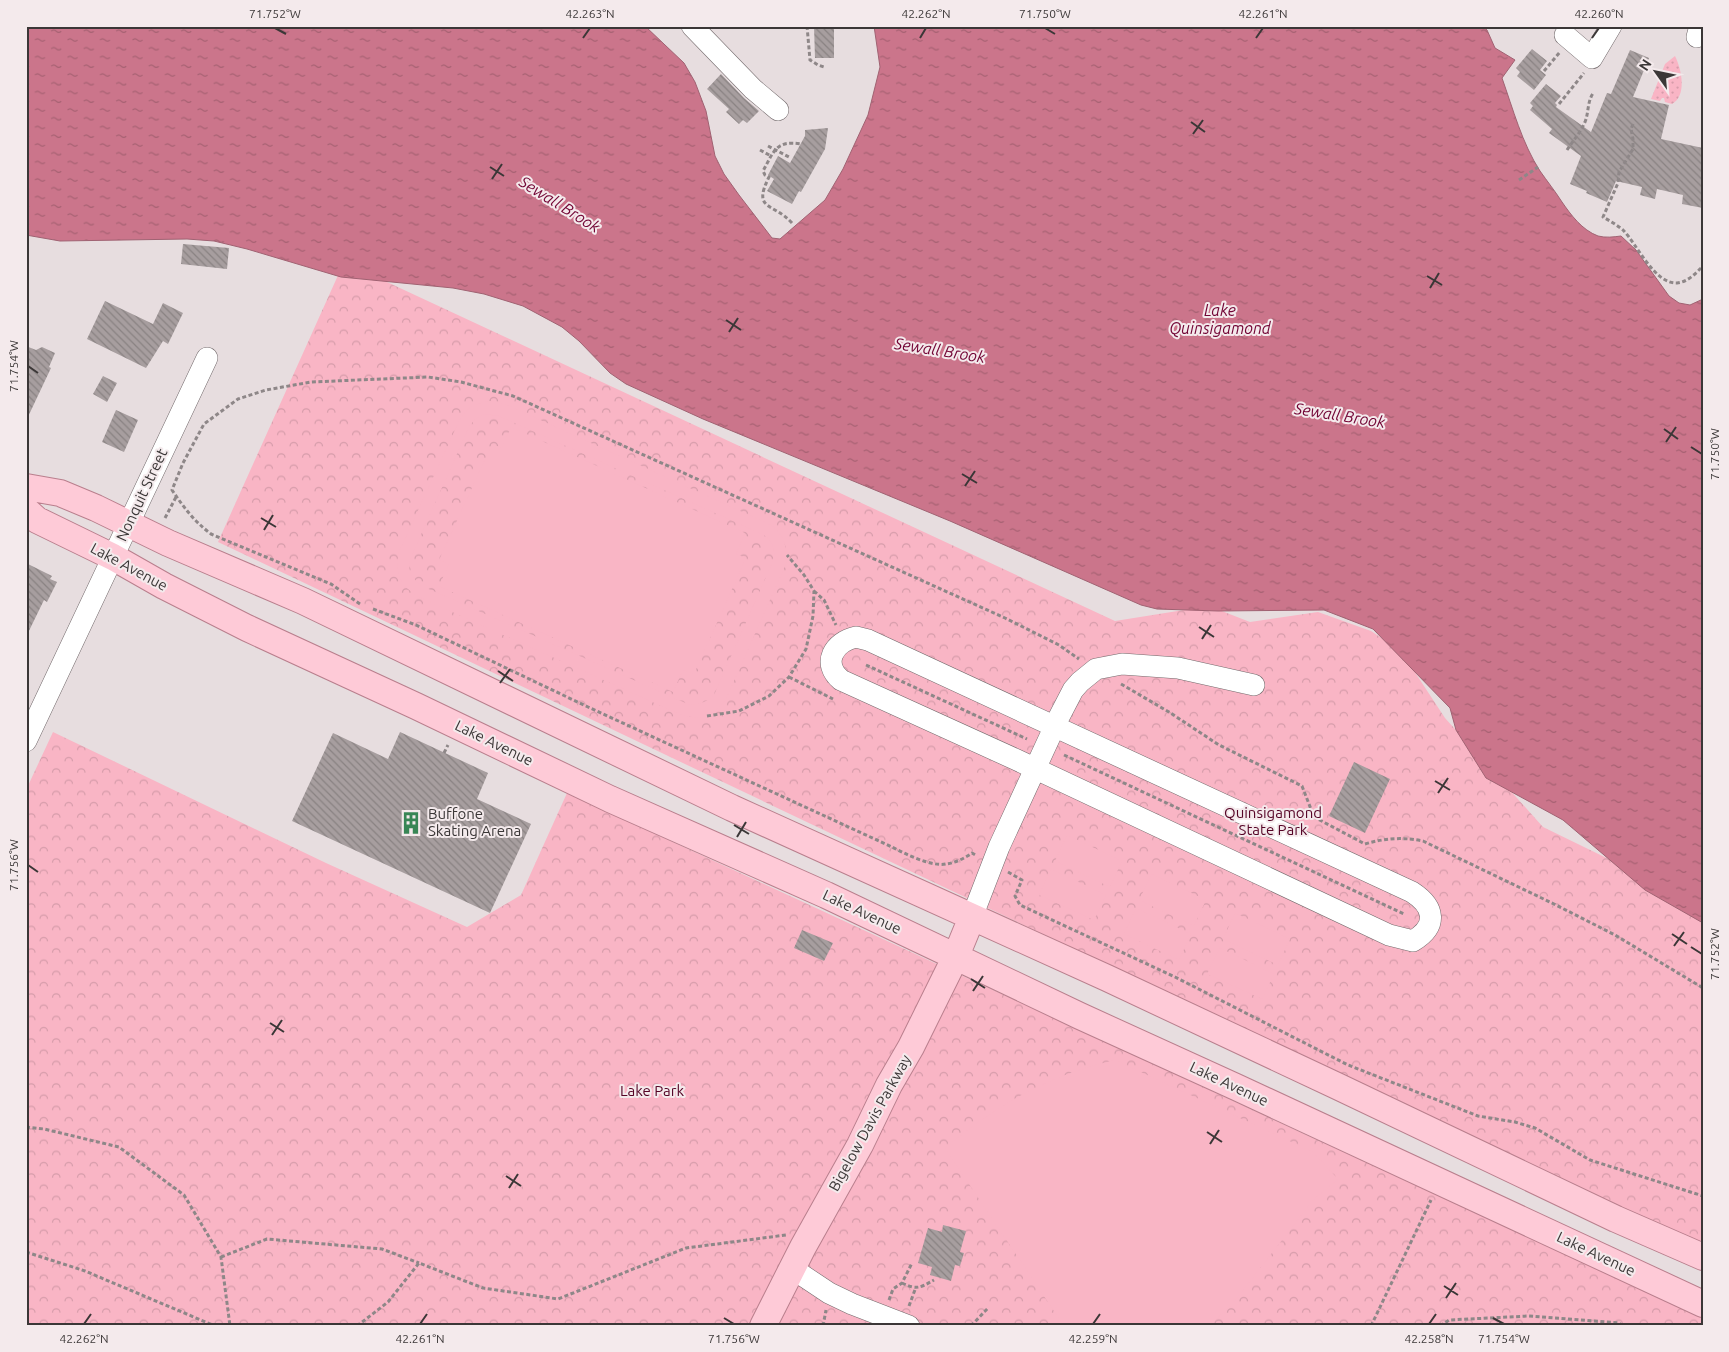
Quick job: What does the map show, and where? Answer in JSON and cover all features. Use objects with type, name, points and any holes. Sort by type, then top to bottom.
[{"type":"main road","points":[[26,488],[60,494],[302,601],[732,808],[1142,994],[1607,1215],[1703,1257]]},
{"type":"main road","name":"Lake Avenue","points":[[26,510],[37,520],[113,557],[164,586],[247,628],[610,799],[768,868],[1080,1016],[1703,1304]]},
{"type":"main road","name":"Bigelow Davis Parkway","points":[[763,1326],[860,1145],[889,1085],[911,1047],[956,956],[972,917]]},
{"type":"street","points":[[692,26],[753,89],[778,110]]},
{"type":"street","points":[[1565,35],[1592,58],[1611,26]]},
{"type":"street","name":"Nonquit Street","points":[[26,741],[207,358]]},
{"type":"street","points":[[856,637],[868,640],[1054,727],[1412,892],[1427,905],[1430,921],[1426,931],[1413,941],[1389,935],[1035,768],[841,680],[836,676],[831,660],[838,645],[848,639],[856,637]]},
{"type":"street","points":[[972,917],[991,864],[1035,768],[1073,690],[1080,682],[1096,669],[1122,664],[1197,671],[1254,685]]},
{"type":"street","points":[[793,1269],[852,1304],[909,1326]]},
{"type":"path","points":[[807,26],[810,60],[824,67]]},
{"type":"path","points":[[1560,104],[1582,76],[1592,58]]},
{"type":"path","points":[[1567,150],[1579,134],[1586,120],[1590,98],[1594,92]]},
{"type":"path","points":[[1633,124],[1631,129],[1632,149],[1619,172],[1618,183],[1604,217],[1623,230],[1654,270],[1665,280],[1677,283],[1690,278],[1703,266]]},
{"type":"path","points":[[792,223],[785,215],[762,200],[761,195],[769,177],[763,171],[775,149],[781,144],[790,142],[801,144]]},
{"type":"path","points":[[768,146],[789,157]]},
{"type":"path","points":[[760,150],[771,156]]},
{"type":"path","points":[[1519,180],[1538,167]]},
{"type":"path","points":[[981,858],[972,853],[945,865],[907,855],[884,842],[588,707],[416,625],[359,603],[331,584],[211,534],[187,513],[172,490],[183,463],[204,424],[238,399],[266,390],[311,382],[428,377],[461,382],[513,396],[1005,618],[1059,645],[1219,745],[1302,786],[1314,817],[1365,844],[1391,838],[1409,838],[1423,841],[1615,935],[1703,988]]},
{"type":"path","points":[[165,518],[177,496]]},
{"type":"path","points":[[787,555],[824,600],[839,631]]},
{"type":"path","points":[[707,716],[739,711],[769,696],[789,677],[806,649],[813,616],[814,590]]},
{"type":"path","points":[[866,665],[1027,739]]},
{"type":"path","points":[[789,677],[832,699]]},
{"type":"path","points":[[1064,755],[1404,914]]},
{"type":"path","points":[[1003,869],[1022,880],[1015,896],[1020,905],[1174,978],[1348,1065],[1478,1116],[1516,1122],[1535,1128],[1590,1160],[1703,1196]]},
{"type":"path","points":[[26,1127],[44,1129],[119,1147],[184,1195],[221,1257],[230,1326]]},
{"type":"path","points":[[1371,1326],[1431,1200]]},
{"type":"path","points":[[221,1257],[267,1238],[382,1249],[483,1288],[558,1299],[686,1248],[793,1234]]},
{"type":"path","points":[[26,1252],[85,1271],[215,1326]]},
{"type":"path","points":[[357,1326],[388,1302],[419,1263]]},
{"type":"path","points":[[888,1302],[893,1289],[902,1283],[912,1263]]},
{"type":"path","points":[[902,1283],[913,1288],[934,1280]]},
{"type":"path","points":[[971,1326],[988,1308]]},
{"type":"path","points":[[1440,1326],[1449,1320],[1529,1316],[1619,1323],[1623,1326]]},
{"type":"green space","points":[[1675,56],[1680,68],[1682,82],[1680,95],[1672,104],[1665,102],[1664,98],[1660,101],[1651,99],[1665,64]]},
{"type":"green space","name":"Quinsigamond State Park","points":[[344,262],[1115,621],[1209,606],[1250,622],[1318,612],[1371,631],[1401,651],[1445,718],[1543,827],[1703,905],[1703,1248],[218,542]]},
{"type":"green space","points":[[490,401],[505,404],[771,525],[779,533],[786,547],[786,564],[726,699],[711,714],[694,717],[679,714],[417,596],[402,583],[398,569],[398,554],[459,421],[469,409]],"holes":[[[484,414],[499,416],[764,535],[770,540],[774,550],[773,561],[714,695],[703,702],[690,705],[422,586],[415,580],[409,566],[411,557],[469,427],[475,419]]]},
{"type":"green space","points":[[511,427],[745,533],[736,554],[746,558],[694,674],[683,670],[673,692],[439,586],[449,564],[439,560],[492,444],[502,448]]},
{"type":"green space","name":"Lake Park","points":[[53,732],[326,863],[467,927],[521,895],[567,793],[1703,1318],[1703,1326],[26,1326],[26,790]]},
{"type":"green space","points":[[1067,835],[1122,861],[1110,887],[1055,861]]},
{"type":"green space","points":[[1051,869],[1106,895],[1094,920],[1039,895]]},
{"type":"green space","points":[[1152,874],[1206,900],[1194,926],[1139,900]]},
{"type":"green space","points":[[1136,908],[1191,934],[1179,960],[1124,934]]},
{"type":"green space","points":[[1235,913],[1290,939],[1278,965],[1223,939]]},
{"type":"green space","points":[[1220,948],[1274,974],[1262,999],[1207,974]]},
{"type":"green space","points":[[1115,1060],[1313,1152],[1338,1179],[1313,1200],[1230,1307],[1208,1326],[1064,1326],[945,1148],[1004,1105],[1045,1083],[1067,1074]]},
{"type":"water","name":"Lake Quinsigamond","points":[[26,26],[645,26],[684,63],[695,82],[706,111],[715,156],[724,174],[772,238],[780,239],[825,200],[843,169],[868,115],[880,67],[874,26],[1482,26],[1487,30],[1495,48],[1515,60],[1502,78],[1518,126],[1540,171],[1573,217],[1587,230],[1598,236],[1621,236],[1636,250],[1669,296],[1679,303],[1690,305],[1703,299],[1703,923],[1645,890],[1563,820],[1486,778],[1456,730],[1450,708],[1373,629],[1324,610],[1218,611],[1157,609],[1141,605],[950,521],[703,419],[626,384],[610,373],[579,341],[562,327],[523,306],[484,294],[453,288],[341,277],[214,241],[187,239],[60,241],[26,235]]},
{"type":"building","points":[[814,26],[834,26],[834,58],[815,58]]},
{"type":"building","points":[[1532,49],[1547,61],[1540,70],[1546,75],[1534,90],[1517,76],[1520,72],[1516,68]]},
{"type":"building","points":[[1630,50],[1649,58],[1633,97],[1669,105],[1661,139],[1703,148],[1703,208],[1682,204],[1683,195],[1657,189],[1655,199],[1640,195],[1642,187],[1616,181],[1607,202],[1570,184],[1581,156],[1549,133],[1552,129],[1530,110],[1533,106],[1530,103],[1546,84],[1561,96],[1555,103],[1556,107],[1591,132],[1607,93],[1611,94]]},
{"type":"building","points":[[721,74],[759,111],[747,123],[743,120],[739,124],[726,112],[729,109],[707,89]]},
{"type":"building","points":[[828,128],[825,149],[801,192],[799,191],[792,204],[767,191],[774,179],[768,175],[778,156],[790,163],[805,136],[805,130]]},
{"type":"building","points":[[183,244],[229,248],[227,269],[181,264]]},
{"type":"building","points":[[105,301],[153,324],[163,303],[183,313],[168,344],[163,341],[146,368],[87,339]]},
{"type":"building","points":[[26,346],[36,350],[42,347],[55,353],[49,367],[51,368],[26,421]]},
{"type":"building","points":[[103,376],[117,383],[107,402],[93,394]]},
{"type":"building","points":[[116,410],[138,420],[124,452],[102,442]]},
{"type":"building","points":[[26,563],[52,576],[50,579],[57,582],[47,602],[44,600],[26,637]]},
{"type":"building","name":"Buffone Skating Arena","points":[[400,732],[488,773],[477,799],[531,824],[490,913],[292,821],[333,733],[388,759]]},
{"type":"building","points":[[1354,762],[1390,779],[1365,833],[1329,816]]},
{"type":"building","points":[[802,930],[833,943],[824,961],[794,948]]},
{"type":"building","points":[[943,1225],[966,1231],[960,1252],[964,1253],[960,1266],[955,1265],[951,1281],[930,1275],[932,1267],[918,1263],[928,1228],[942,1232]]},
{"type":"place","name":"Buffone Skating Arena","points":[[411,823]]},
{"type":"water label","name":"Sewall Brook","points":[[560,204]]},
{"type":"water label","name":"Sewall Brook","points":[[940,350]]},
{"type":"water label","name":"Sewall Brook","points":[[1340,415]]}]
